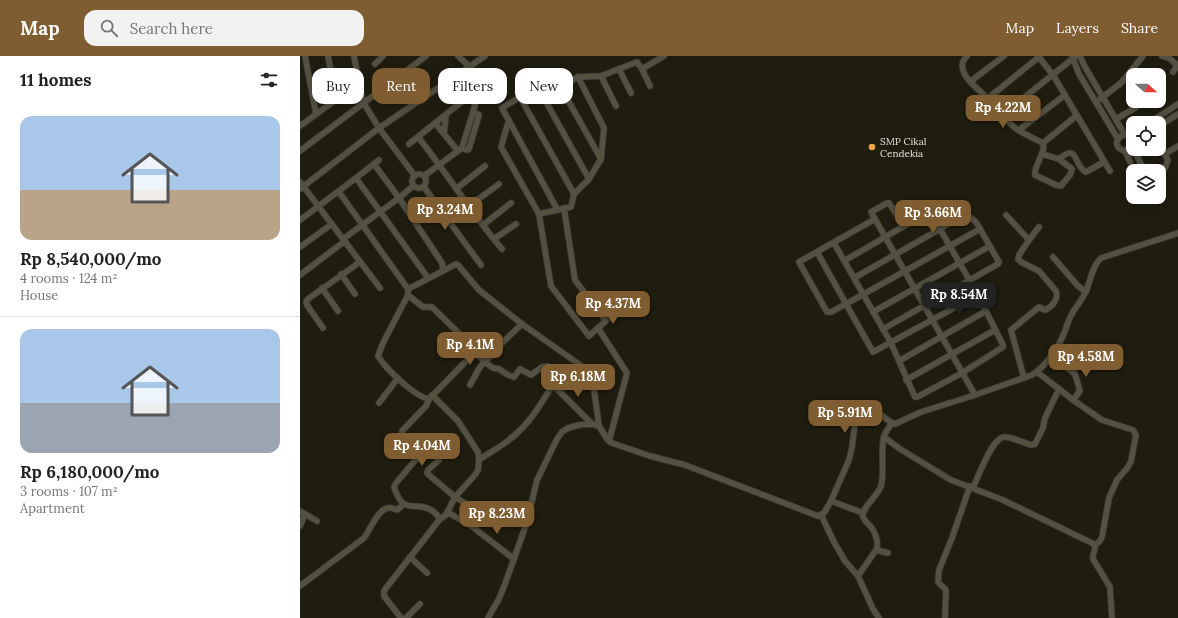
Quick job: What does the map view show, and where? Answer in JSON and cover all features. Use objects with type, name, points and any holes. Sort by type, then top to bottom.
[{"type":"street","points":[[305,56],[316,114]]},
{"type":"street","points":[[300,126],[336,98],[328,56]]},
{"type":"street","points":[[354,56],[356,68]]},
{"type":"street","points":[[375,64],[382,56]]},
{"type":"street","points":[[364,101],[426,56]]},
{"type":"street","points":[[458,56],[470,67]]},
{"type":"street","points":[[380,288],[319,206],[301,186],[379,128],[485,56]]},
{"type":"street","points":[[642,69],[664,56]]},
{"type":"street","points":[[967,56],[963,60],[963,70],[966,77],[1001,116],[1019,130],[1043,143]]},
{"type":"street","points":[[971,81],[1004,56]]},
{"type":"street","points":[[1080,56],[1102,98],[1126,131]]},
{"type":"street","points":[[1095,101],[1102,98],[1121,83],[1143,56]]},
{"type":"street","points":[[1162,56],[1170,57],[1178,66],[1173,72]]},
{"type":"street","points":[[987,99],[1038,57],[1053,75],[1110,172]]},
{"type":"street","points":[[1001,116],[1074,57],[1079,74],[1118,139],[1118,147],[1125,151],[1130,162]]},
{"type":"street","points":[[573,80],[578,77],[601,76],[637,62],[650,86]]},
{"type":"street","points":[[619,69],[631,93]]},
{"type":"street","points":[[601,76],[616,106]]},
{"type":"street","points":[[539,214],[572,206],[574,194],[589,179],[601,159],[604,128],[578,77]]},
{"type":"street","points":[[1019,130],[1065,95]]},
{"type":"street","points":[[509,120],[501,147],[539,214],[551,286],[589,336],[606,321],[575,280],[560,209],[509,120],[502,108],[515,100]]},
{"type":"street","points":[[300,151],[360,104]]},
{"type":"street","points":[[364,104],[379,128],[415,176]]},
{"type":"street","points":[[409,144],[459,104]]},
{"type":"street","points":[[424,176],[460,149],[475,104]]},
{"type":"street","points":[[524,104],[574,194]]},
{"type":"street","points":[[547,104],[589,179]]},
{"type":"street","points":[[570,104],[601,159]]},
{"type":"street","points":[[1160,116],[1178,104]]},
{"type":"street","points":[[1116,119],[1135,108]]},
{"type":"street","points":[[1166,121],[1177,114],[1172,108]]},
{"type":"street","points":[[444,133],[446,115]]},
{"type":"street","points":[[1043,143],[1076,116]]},
{"type":"street","points":[[435,123],[460,149]]},
{"type":"street","points":[[1118,139],[1121,136],[1126,135]]},
{"type":"street","points":[[418,137],[502,248]]},
{"type":"street","points":[[1042,154],[1059,160],[1072,170],[1070,175],[1059,186],[1035,175],[1035,171],[1044,147],[1043,143]]},
{"type":"street","points":[[1166,153],[1178,146]]},
{"type":"street","points":[[1059,160],[1066,153],[1073,154],[1082,170],[1086,172],[1104,162]]},
{"type":"street","points":[[1166,156],[1168,160],[1166,166]]},
{"type":"street","points":[[300,220],[339,192],[379,160]]},
{"type":"street","points":[[374,164],[399,198],[442,263],[443,271]]},
{"type":"street","points":[[456,189],[485,166]]},
{"type":"street","points":[[424,176],[419,174],[415,176],[412,182],[416,188],[420,189],[424,187]]},
{"type":"street","points":[[424,176],[426,181],[424,187]]},
{"type":"street","points":[[356,178],[428,278]]},
{"type":"street","points":[[469,206],[499,184]]},
{"type":"street","points":[[300,275],[362,224],[414,186]]},
{"type":"street","points":[[424,187],[481,265]]},
{"type":"street","points":[[339,192],[408,288],[408,295],[382,343],[378,356],[398,378],[413,391],[424,398],[431,397],[458,421],[478,452],[478,470],[475,475],[455,497],[447,512],[384,591],[384,596],[401,618]]},
{"type":"street","points":[[483,224],[511,203]]},
{"type":"street","points":[[904,226],[889,203],[872,211],[871,214],[975,395]]},
{"type":"street","points":[[834,242],[844,261],[891,343],[906,380],[916,397],[1002,349],[1003,345],[978,295],[940,229],[932,211],[844,261]]},
{"type":"street","points":[[854,278],[940,229],[963,214],[974,219],[990,246],[999,263],[883,329]]},
{"type":"street","points":[[1006,215],[1029,240]]},
{"type":"street","points":[[875,219],[800,261],[799,263],[827,312],[831,312],[864,295],[980,229]]},
{"type":"street","points":[[300,247],[332,224]]},
{"type":"street","points":[[494,239],[514,227]]},
{"type":"street","points":[[1024,378],[1011,330],[1039,307],[1045,310],[1049,308],[1057,297],[1056,290],[1039,271],[1018,259],[1018,254],[1039,227]]},
{"type":"street","points":[[408,288],[456,264],[458,265],[479,290],[522,324],[590,372],[592,375],[599,426],[609,441],[639,452],[685,465],[818,516],[826,511],[848,460],[852,447],[855,423],[861,411],[868,408],[875,410],[892,423],[899,422],[921,412],[975,395],[1037,372],[1051,356],[1073,311],[1086,292],[1095,265],[1101,258],[1178,233]]},
{"type":"street","points":[[873,312],[990,246]]},
{"type":"street","points":[[817,252],[873,352],[978,295]]},
{"type":"street","points":[[1053,258],[1078,286],[1086,292]]},
{"type":"street","points":[[322,328],[306,302],[322,288],[360,262]]},
{"type":"street","points":[[342,274],[354,294]]},
{"type":"street","points":[[322,288],[338,311]]},
{"type":"street","points":[[952,290],[959,306]]},
{"type":"street","points":[[408,295],[423,308],[432,306],[475,348],[475,352],[485,362],[493,368],[499,369],[508,376],[514,376],[520,369],[531,375],[542,367],[548,366],[558,373],[557,378],[539,407],[520,430],[512,438],[479,460]]},
{"type":"street","points":[[899,361],[986,311]]},
{"type":"street","points":[[470,385],[480,367],[522,324]]},
{"type":"street","points":[[598,328],[627,372],[609,441]]},
{"type":"street","points":[[906,380],[995,330]]},
{"type":"street","points":[[440,519],[430,509],[411,507],[404,504],[394,487],[418,457],[402,434],[402,431],[426,406],[431,397],[475,352]]},
{"type":"street","points":[[1051,356],[1076,374],[1080,391],[1073,400]]},
{"type":"street","points":[[1037,372],[1098,418],[1108,423],[1128,428],[1134,431],[1136,435],[1131,461],[1117,480],[1109,498],[1102,537],[1095,545],[1092,558],[1110,587],[1112,618]]},
{"type":"street","points":[[379,403],[398,378]]},
{"type":"street","points":[[553,385],[592,424]]},
{"type":"street","points":[[945,618],[947,591],[938,582],[940,570],[971,487],[992,446],[1000,438],[1005,436],[1031,445],[1035,444],[1043,428],[1045,418],[1059,389]]},
{"type":"street","points":[[858,576],[876,550],[877,543],[874,532],[865,520],[863,514],[866,507],[879,492],[881,485],[884,437],[892,423]]},
{"type":"street","points":[[488,618],[499,599],[529,517],[537,480],[557,439],[562,432],[568,428],[592,424],[599,426]]},
{"type":"street","points":[[884,437],[951,480],[1003,500],[1095,545]]},
{"type":"street","points":[[439,460],[428,470],[427,473],[455,497],[500,525]]},
{"type":"street","points":[[831,501],[863,514]]},
{"type":"street","points":[[300,586],[364,538],[370,530],[376,516],[383,510],[389,508],[397,510],[404,504]]},
{"type":"street","points":[[300,526],[302,512],[317,521]]},
{"type":"street","points":[[447,512],[470,525],[514,559]]},
{"type":"street","points":[[821,515],[845,561],[858,576],[873,609],[879,618]]},
{"type":"street","points":[[876,550],[888,553]]},
{"type":"street","points":[[410,557],[427,573]]},
{"type":"street","points":[[406,618],[420,604]]},
{"type":"place","name":"SMP Cikal Cendekia","points":[[872,147]]}]
